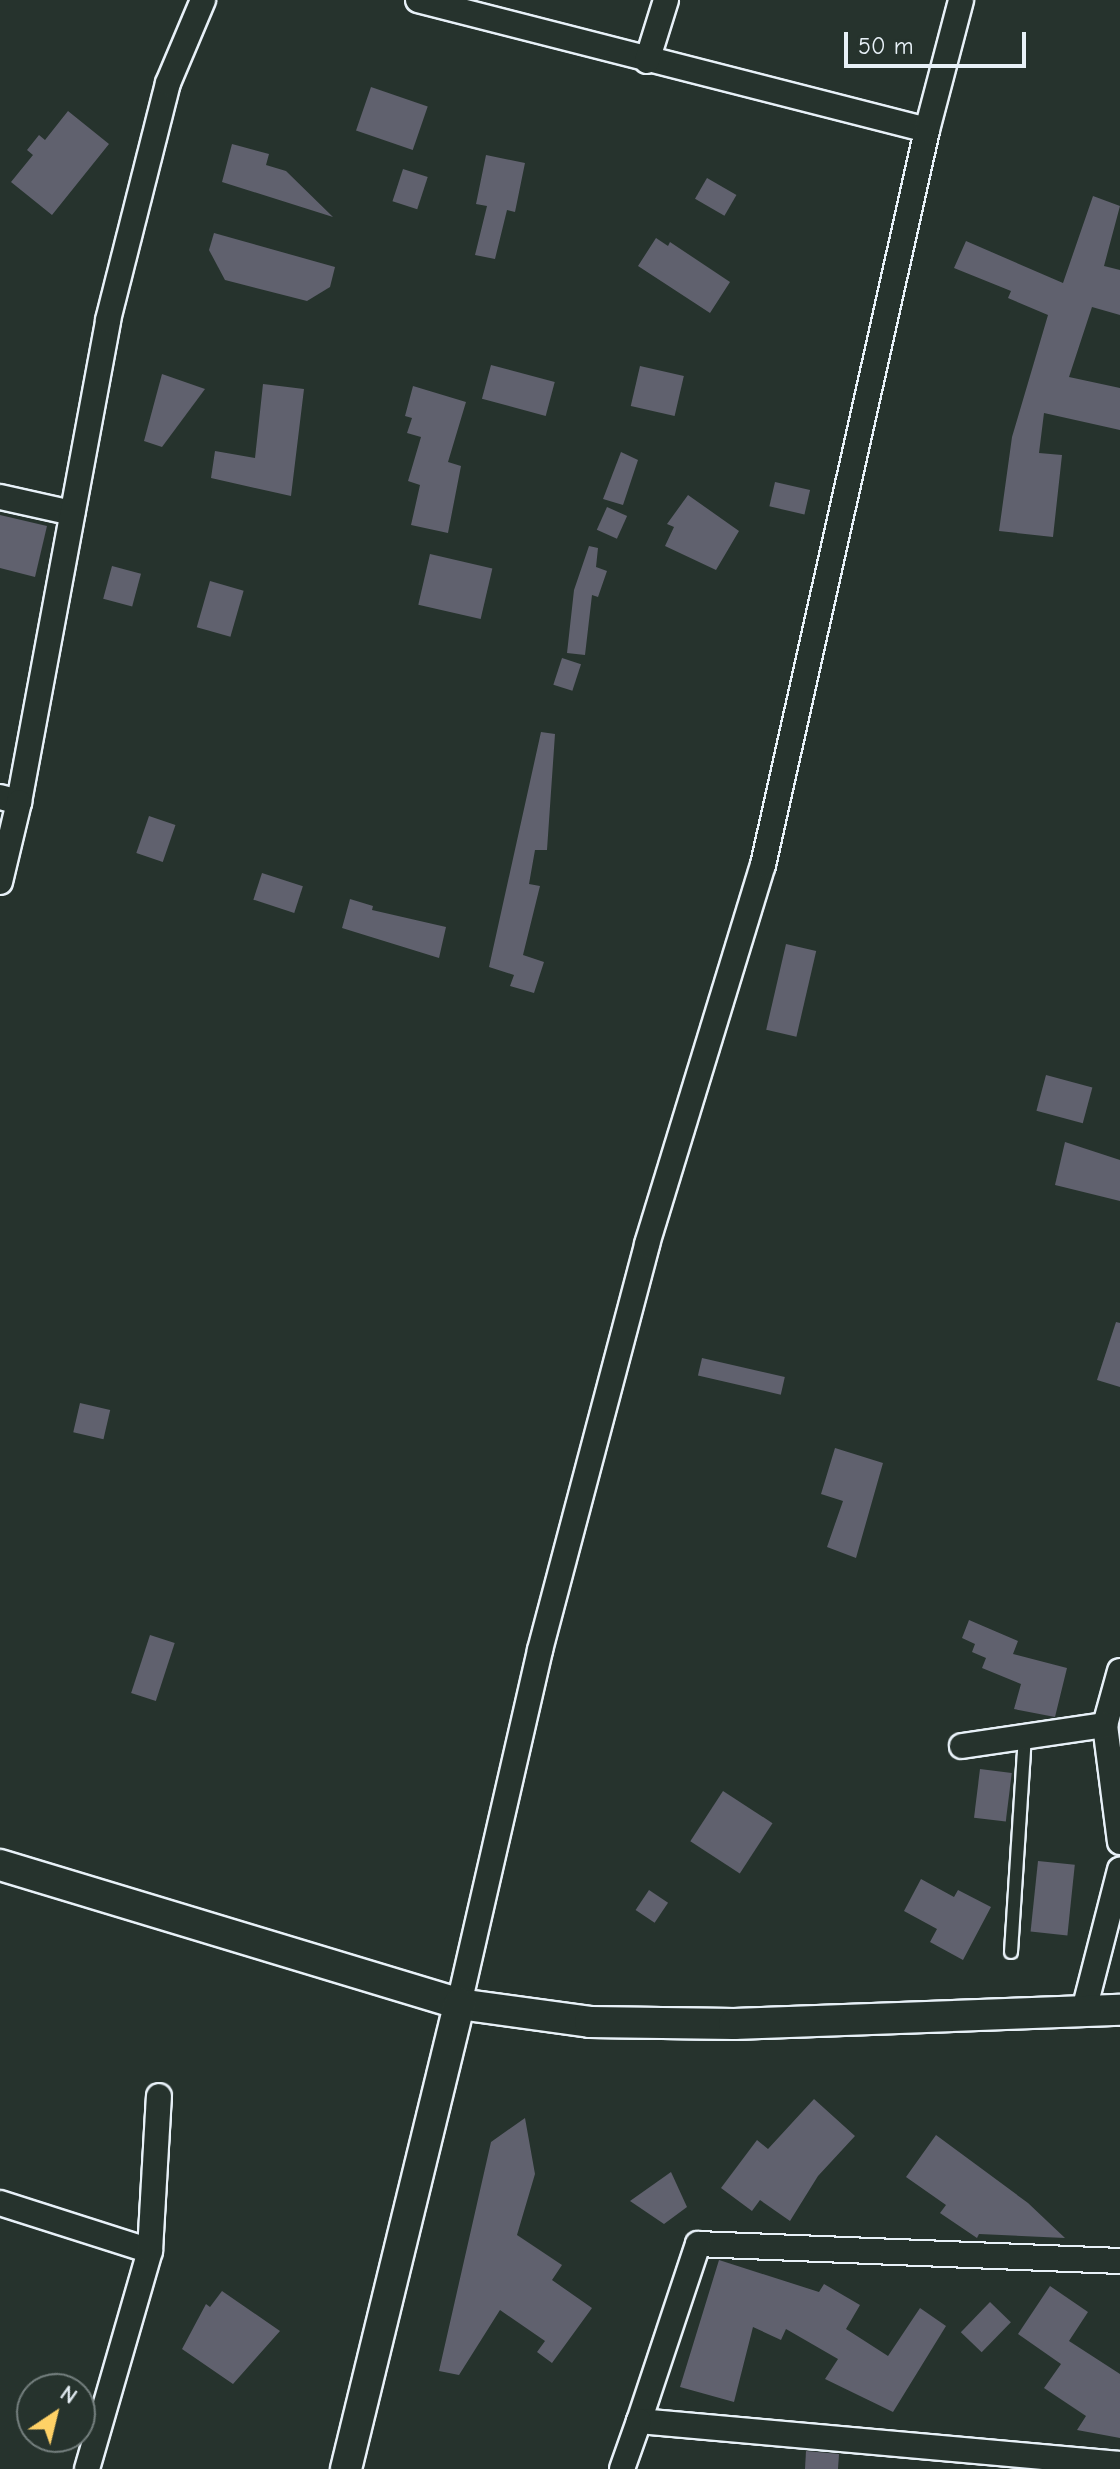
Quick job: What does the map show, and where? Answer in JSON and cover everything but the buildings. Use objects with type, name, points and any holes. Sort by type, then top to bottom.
[{"type":"street","points":[[0,882],[9,799],[72,513],[108,320],[168,83],[203,0]]},
{"type":"street","points":[[418,0],[647,61],[927,130]]},
{"type":"street","points":[[647,61],[666,0]]},
{"type":"street","points":[[346,2469],[459,2004],[540,1650],[647,1244],[763,865],[927,130],[961,0]]},
{"type":"street","points":[[0,497],[72,513]]},
{"type":"street","points":[[1120,1671],[1105,1725],[1120,1842]]},
{"type":"street","points":[[962,1746],[1105,1725]]},
{"type":"street","points":[[0,1865],[459,2004],[590,2022],[734,2024],[1120,2010]]},
{"type":"street","points":[[1084,2010],[1120,1870]]},
{"type":"street","points":[[87,2469],[150,2251],[159,2096]]},
{"type":"street","points":[[0,2203],[150,2251]]},
{"type":"street","points":[[622,2469],[698,2244],[1120,2261]]},
{"type":"street","points":[[639,2421],[1120,2464]]},
{"type":"lane","points":[[1011,1952],[1025,1737]]}]
